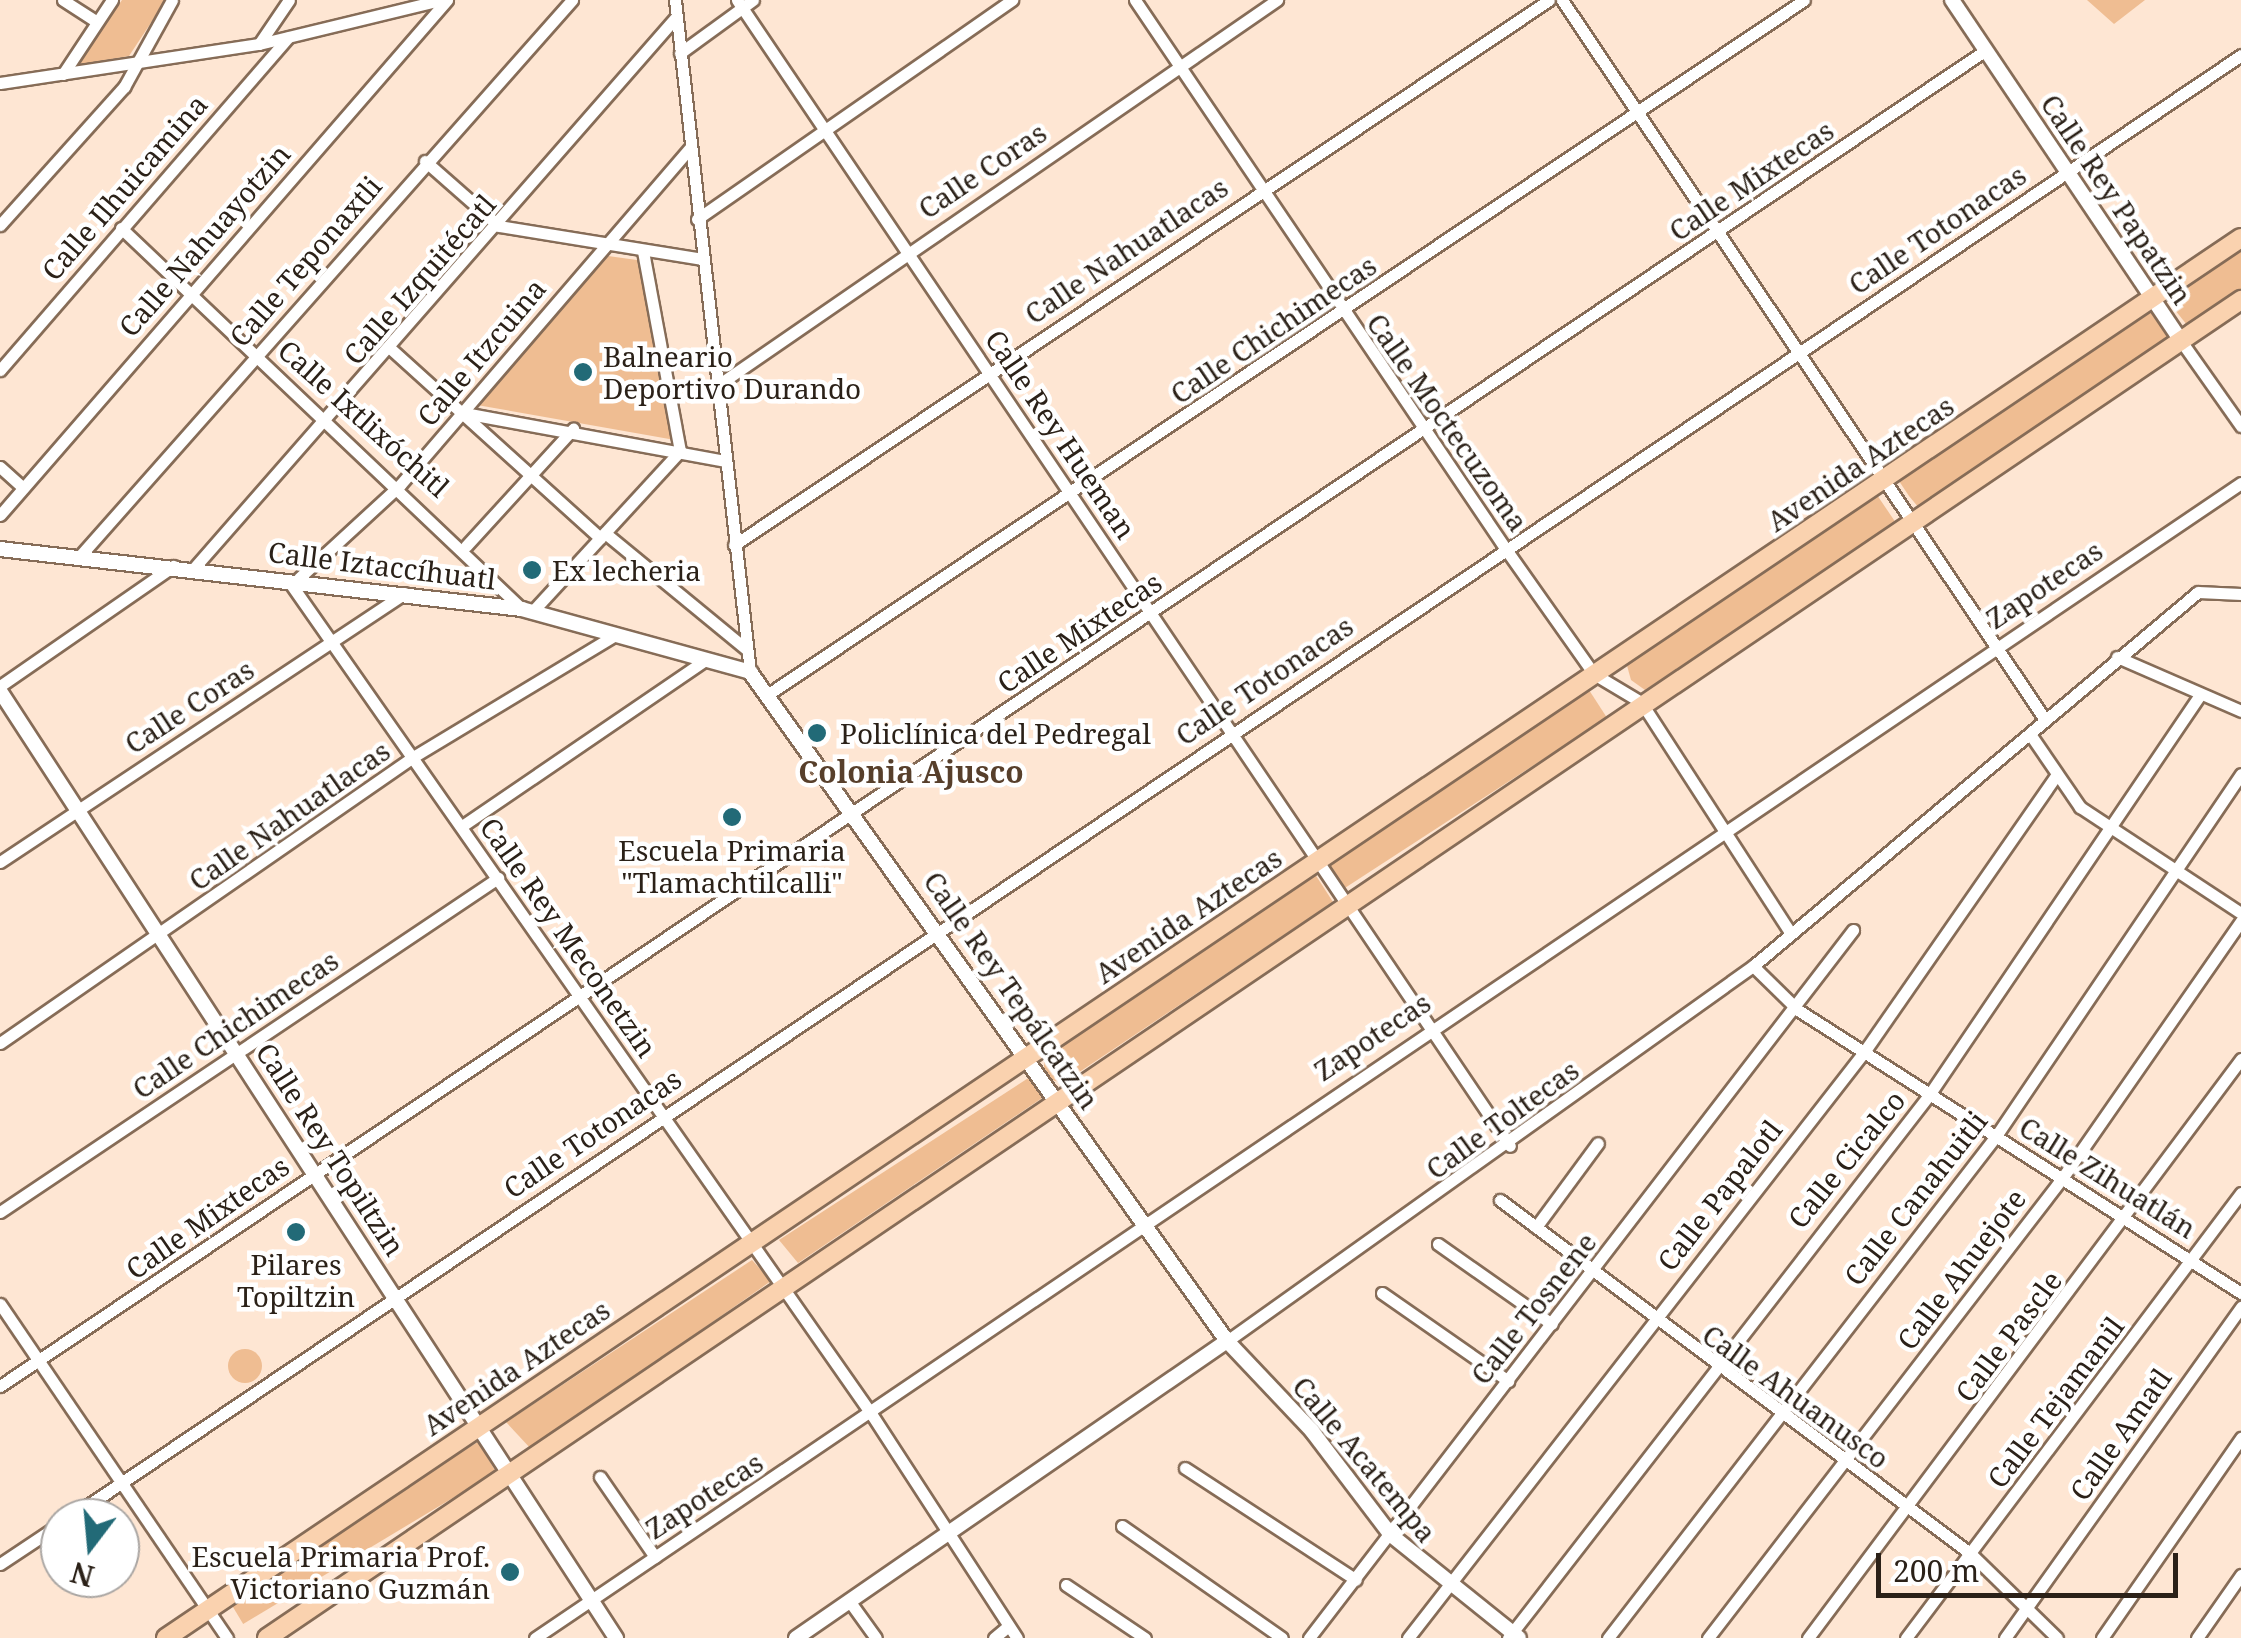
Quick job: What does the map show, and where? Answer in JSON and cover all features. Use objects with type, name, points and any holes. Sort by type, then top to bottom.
[{"type":"main road","name":"Avenida Aztecas","points":[[166,1638],[2241,238]]},
{"type":"main road","points":[[267,1638],[1640,702],[1915,526],[2241,300]]},
{"type":"street","points":[[64,0],[96,22]]},
{"type":"street","points":[[63,74],[112,0]]},
{"type":"street","points":[[0,225],[124,87],[132,64],[172,0]]},
{"type":"street","points":[[259,44],[289,0]]},
{"type":"street","points":[[2,85],[259,44],[399,6],[444,0]]},
{"type":"street","name":"Calle Nahuayotzin","points":[[0,515],[444,0]]},
{"type":"street","name":"Calle Teponaxtli","points":[[79,557],[425,161],[572,0]]},
{"type":"street","points":[[674,0],[750,672]]},
{"type":"street","points":[[697,219],[1012,0]]},
{"type":"street","name":"Calle Moctecuzoma","points":[[1135,0],[1343,314],[1594,674],[1640,702]]},
{"type":"street","name":"Calle Coras","points":[[718,385],[1277,0]]},
{"type":"street","name":"Calle Nahuatlacas","points":[[734,545],[1549,0]]},
{"type":"street","points":[[1562,0],[2044,718]]},
{"type":"street","name":"Calle Chichimecas","points":[[767,695],[1343,314],[1804,0]]},
{"type":"street","name":"Calle Rey Papatzin","points":[[1952,0],[2241,426]]},
{"type":"street","points":[[680,52],[744,2]]},
{"type":"street","name":"Calle Rey Hueman","points":[[744,2],[823,129],[1072,492],[1510,1146]]},
{"type":"street","name":"Calle Izquitécatl","points":[[194,568],[500,226],[676,17]]},
{"type":"street","name":"Calle Ilhuicamina","points":[[0,370],[288,38]]},
{"type":"street","name":"Calle Mixtecas","points":[[0,1386],[1424,432],[1986,50]]},
{"type":"street","name":"Calle Totonacas","points":[[99,1498],[938,929],[2241,55]]},
{"type":"street","name":"Calle Itzcuina","points":[[292,578],[400,485],[691,147]]},
{"type":"street","points":[[425,161],[500,226],[703,259]]},
{"type":"street","name":"Calle Ixtlixóchitl","points":[[121,228],[466,546],[527,610]]},
{"type":"street","points":[[643,252],[680,451]]},
{"type":"street","points":[[391,349],[602,535],[746,650]]},
{"type":"street","points":[[464,413],[573,429],[725,461]]},
{"type":"street","points":[[466,546],[573,429]]},
{"type":"street","points":[[527,610],[680,451]]},
{"type":"street","points":[[0,468],[23,488]]},
{"type":"street","name":"Zapotecas","points":[[535,1638],[872,1415],[1143,1221],[2241,482]]},
{"type":"street","name":"Calle Iztaccíhuatl","points":[[0,548],[292,578],[527,610],[750,672]]},
{"type":"street","points":[[0,689],[173,566]]},
{"type":"street","name":"Calle Rey Meconetzin","points":[[292,578],[331,642],[872,1415],[951,1532],[1006,1628],[1017,1638]]},
{"type":"street","name":"Calle Coras","points":[[0,862],[407,592]]},
{"type":"street","name":"Calle Toltecas","points":[[796,1638],[1510,1146],[1753,966],[2032,737],[2044,718],[2198,592],[2241,594]]},
{"type":"street","name":"Calle Nahuatlacas","points":[[0,1043],[158,938],[413,757],[612,636]]},
{"type":"street","points":[[2116,657],[2241,711]]},
{"type":"street","points":[[462,826],[705,660]]},
{"type":"street","name":"Calle Rey Tepálcatzin","points":[[750,672],[855,810],[1227,1341]]},
{"type":"street","name":"Calle Rey Topiltzin","points":[[0,689],[158,938],[238,1050],[616,1638]]},
{"type":"street","name":"Calle Cicalco","points":[[1513,1636],[1713,1368],[1929,1094],[2113,830],[2200,695]]},
{"type":"street","points":[[1640,702],[1791,934]]},
{"type":"street","points":[[2032,737],[2057,774],[2113,830],[2241,917]]},
{"type":"street","name":"Calle Papalotl","points":[[1408,1638],[1864,1052],[2057,774]]},
{"type":"street","name":"Calle Canahuitli","points":[[1608,1638],[1996,1136],[2241,774]]},
{"type":"street","name":"Calle Chichimecas","points":[[0,1212],[498,878]]},
{"type":"street","name":"Calle Ahuejote","points":[[1708,1638],[2062,1177],[2241,917]]},
{"type":"street","name":"Calle Tosnene","points":[[1309,1638],[1798,1010],[1853,930]]},
{"type":"street","name":"Calle Zihuatlán","points":[[1753,966],[1798,1010],[2129,1217],[2241,1293]]},
{"type":"street","name":"Calle Pascle","points":[[1808,1638],[2129,1217],[2241,1059]]},
{"type":"street","points":[[1536,1227],[1598,1143]]},
{"type":"street","name":"Calle Tejamanil","points":[[1906,1638],[2241,1193]]},
{"type":"street","name":"Calle Ahuanusco","points":[[1500,1200],[1713,1368],[1972,1554],[2056,1638]]},
{"type":"street","points":[[1438,1244],[1552,1324]]},
{"type":"street","points":[[1382,1293],[1508,1381]]},
{"type":"street","points":[[0,1304],[35,1363],[227,1638]]},
{"type":"street","name":"Calle Amatl","points":[[2005,1638],[2241,1307]]},
{"type":"street","name":"Calle Acatempa","points":[[1227,1341],[1320,1440],[1391,1535],[1513,1636]]},
{"type":"street","points":[[2102,1638],[2241,1438]]},
{"type":"street","points":[[1185,1468],[1356,1580]]},
{"type":"street","points":[[600,1477],[655,1557]]},
{"type":"street","points":[[1122,1526],[1282,1638]]},
{"type":"street","points":[[0,1564],[40,1537]]},
{"type":"street","points":[[2197,1638],[2241,1575]]},
{"type":"street","points":[[1066,1585],[1146,1638]]},
{"type":"street","points":[[850,1602],[876,1638]]},
{"type":"street","points":[[994,1638],[1006,1628]]},
{"type":"shaded area","points":[[122,0],[166,0],[129,56],[77,65]]},
{"type":"shaded area","points":[[2087,0],[2145,0],[2114,24]]},
{"type":"shaded area","points":[[2241,251],[2241,290],[2187,325],[2167,300]]},
{"type":"shaded area","name":"Balneario Deportivo Durando","points":[[601,255],[644,261],[675,440],[477,405]]},
{"type":"shaded area","points":[[2151,308],[2171,336],[1919,508],[1909,496],[1899,481]]},
{"type":"shaded area","points":[[1877,495],[1896,523],[1645,690],[1631,680],[1626,662]]},
{"type":"shaded area","points":[[1589,690],[1607,718],[1344,888],[1326,860]]},
{"type":"shaded area","points":[[1313,871],[1333,902],[1063,1083],[1044,1078],[1044,1058]]},
{"type":"shaded area","points":[[1033,1075],[1051,1092],[798,1263],[779,1240]]},
{"type":"shaded area","points":[[752,1260],[771,1281],[531,1449],[506,1422]]},
{"type":"shaded area","points":[[245,1349],[257,1354],[262,1366],[257,1378],[245,1383],[233,1378],[228,1366],[233,1354]]},
{"type":"shaded area","points":[[478,1442],[496,1472],[243,1624],[225,1594]]},
{"type":"place","name":"Balneario Deportivo Durando","points":[[583,372]]},
{"type":"place","name":"Ex lecheria","points":[[532,570]]},
{"type":"place","name":"Policlínica del Pedregal","points":[[817,733]]},
{"type":"place","name":"Escuela Primaria \"Tlamachtilcalli\"","points":[[732,817]]},
{"type":"place","name":"Pilares Topiltzin","points":[[296,1232]]},
{"type":"place","name":"Escuela Primaria Prof. Victoriano Guzmán","points":[[510,1572]]},
{"type":"district","name":"Colonia Ajusco","points":[[911,772]]}]
